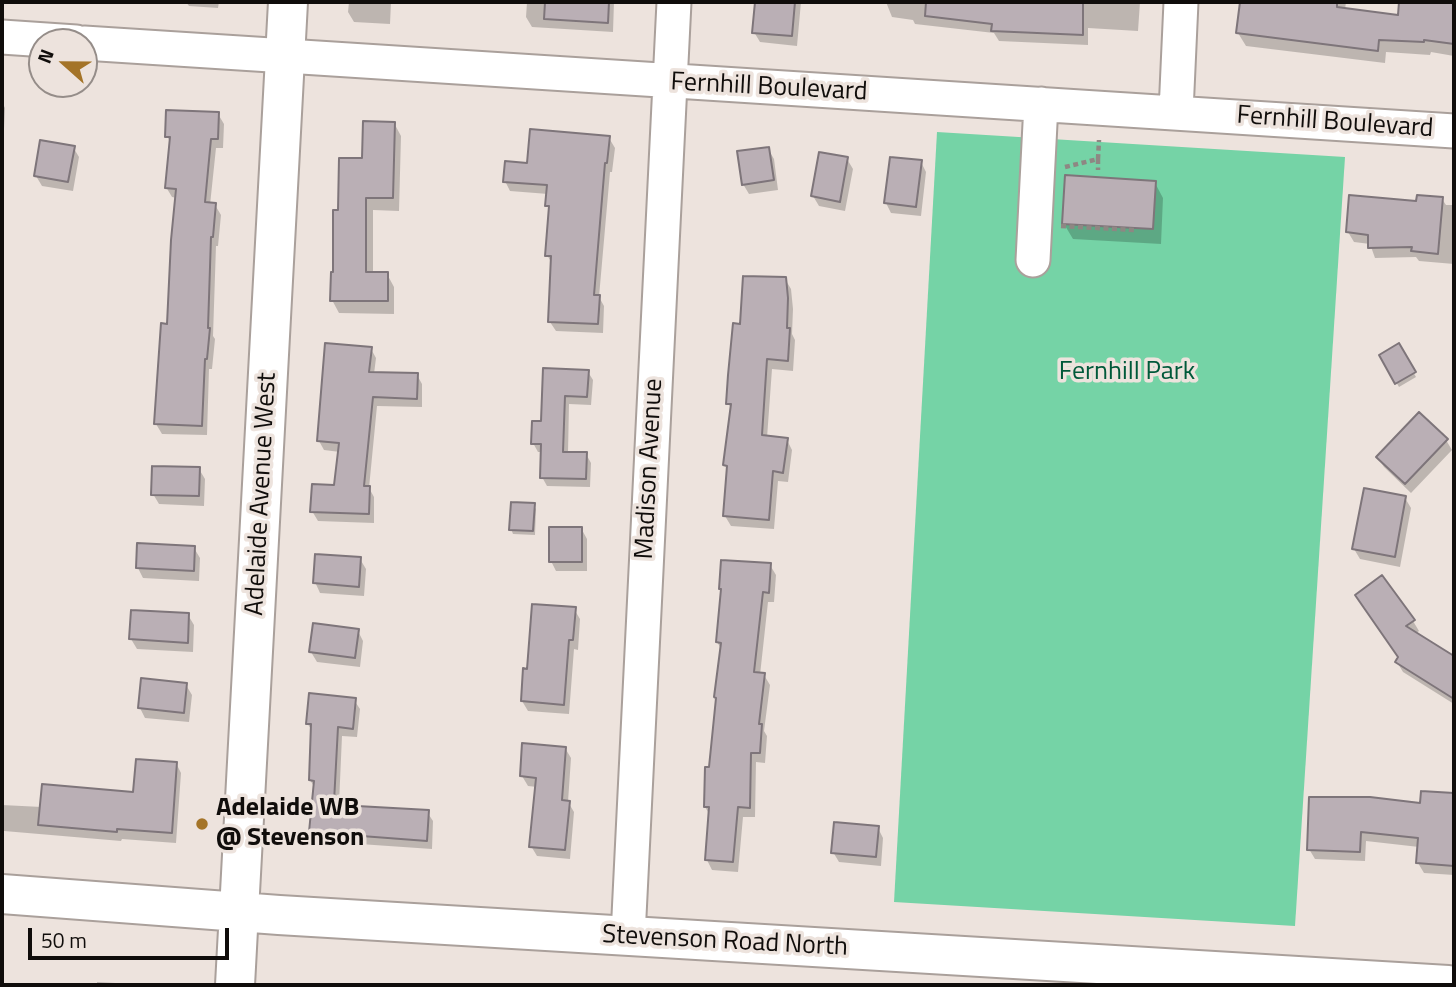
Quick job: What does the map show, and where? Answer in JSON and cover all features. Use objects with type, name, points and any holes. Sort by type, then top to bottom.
[{"type":"main road","name":"Adelaide Avenue West","points":[[235,985],[288,2]]},
{"type":"main road","name":"Stevenson Road North","points":[[2,894],[239,913],[1448,985]]},
{"type":"street","name":"Madison Avenue","points":[[628,936],[674,2]]},
{"type":"street","points":[[1176,112],[1181,2]]},
{"type":"street","points":[[2,37],[28,39]]},
{"type":"street","name":"Fernhill Boulevard","points":[[98,44],[1454,131]]},
{"type":"street","points":[[1033,260],[1041,104]]},
{"type":"path","points":[[1098,170],[1099,140]]},
{"type":"path","points":[[1057,169],[1098,159]]},
{"type":"path","points":[[1054,225],[1134,230]]},
{"type":"green space","name":"Fernhill Park","points":[[937,132],[1345,157],[1295,926],[894,902]]},
{"type":"building","points":[[545,2],[609,2],[608,23],[544,19]]},
{"type":"building","points":[[755,2],[795,2],[792,36],[752,33]]},
{"type":"building","points":[[926,2],[1083,2],[1083,35],[991,31],[992,24],[925,16]]},
{"type":"building","points":[[1240,2],[1337,2],[1337,7],[1398,15],[1399,2],[1454,2],[1454,44],[1424,40],[1379,40],[1378,51],[1236,33]]},
{"type":"building","points":[[166,110],[219,112],[218,139],[211,139],[205,202],[216,203],[211,237],[210,328],[205,359],[202,426],[154,424],[161,323],[167,324],[176,189],[165,188],[170,137],[165,137]]},
{"type":"building","points":[[363,121],[395,122],[393,198],[366,198],[366,272],[388,272],[388,301],[330,301],[333,210],[338,210],[339,158],[362,158]]},
{"type":"building","points":[[530,129],[610,136],[605,163],[594,295],[600,295],[598,324],[548,322],[551,256],[545,256],[549,206],[545,206],[547,185],[503,182],[505,161],[527,163]]},
{"type":"building","points":[[40,140],[75,146],[68,182],[34,176]]},
{"type":"building","points":[[769,147],[774,180],[742,185],[737,151]]},
{"type":"building","points":[[819,152],[848,157],[840,202],[811,196]]},
{"type":"building","points":[[890,157],[922,160],[916,207],[884,203]]},
{"type":"building","points":[[1065,175],[1156,181],[1153,229],[1062,224]]},
{"type":"building","points":[[1349,195],[1416,201],[1417,195],[1443,197],[1438,254],[1411,251],[1412,247],[1368,248],[1368,235],[1346,232]]},
{"type":"building","points":[[743,276],[786,277],[787,328],[790,328],[788,361],[767,359],[762,435],[788,438],[783,473],[773,471],[769,520],[723,516],[727,466],[723,465],[731,404],[726,404],[728,375],[733,323],[740,324]]},
{"type":"building","points":[[325,343],[372,347],[369,372],[418,373],[417,399],[373,397],[364,486],[370,486],[369,514],[310,512],[312,484],[334,485],[339,443],[317,441]]},
{"type":"building","points":[[1399,343],[1416,372],[1395,384],[1379,355]]},
{"type":"building","points":[[543,368],[589,370],[587,397],[565,396],[563,452],[587,452],[586,479],[540,478],[541,444],[531,444],[532,421],[541,421]]},
{"type":"building","points":[[1419,412],[1448,439],[1405,484],[1376,457]]},
{"type":"building","points":[[152,466],[200,467],[199,496],[151,495]]},
{"type":"building","points":[[1364,488],[1406,496],[1395,557],[1352,549]]},
{"type":"building","points":[[511,502],[535,503],[533,531],[509,530]]},
{"type":"building","points":[[549,527],[582,527],[582,562],[549,562]]},
{"type":"building","points":[[137,543],[195,546],[194,571],[136,568]]},
{"type":"building","points":[[315,554],[361,557],[359,587],[313,583]]},
{"type":"building","points":[[721,560],[771,563],[769,593],[763,592],[754,672],[765,673],[759,724],[762,724],[760,753],[751,753],[750,808],[738,807],[733,862],[705,860],[709,807],[704,807],[705,767],[709,767],[721,643],[716,642]]},
{"type":"building","points":[[1382,575],[1415,620],[1406,626],[1454,656],[1454,699],[1395,662],[1398,657],[1355,595]]},
{"type":"building","points":[[532,604],[576,607],[573,640],[569,640],[564,705],[521,701],[523,668],[527,669]]},
{"type":"building","points":[[131,610],[189,613],[188,643],[129,639]]},
{"type":"building","points":[[313,623],[359,629],[355,658],[309,652]]},
{"type":"building","points":[[141,678],[187,683],[184,713],[138,708]]},
{"type":"building","points":[[309,693],[356,698],[353,729],[338,727],[334,802],[429,810],[427,841],[309,832],[314,781],[309,780],[311,724],[306,724]]},
{"type":"building","points":[[522,743],[566,747],[562,800],[570,801],[565,850],[529,847],[536,778],[520,776]]},
{"type":"building","points":[[136,759],[177,762],[172,833],[117,829],[117,832],[38,825],[42,784],[133,792]]},
{"type":"building","points":[[1421,791],[1454,793],[1454,866],[1416,863],[1418,838],[1361,832],[1360,852],[1307,850],[1309,797],[1370,797],[1420,803]]},
{"type":"building","points":[[834,822],[879,826],[876,857],[831,853]]},
{"type":"place","name":"Adelaide WB @ Stevenson","points":[[202,824]]}]
